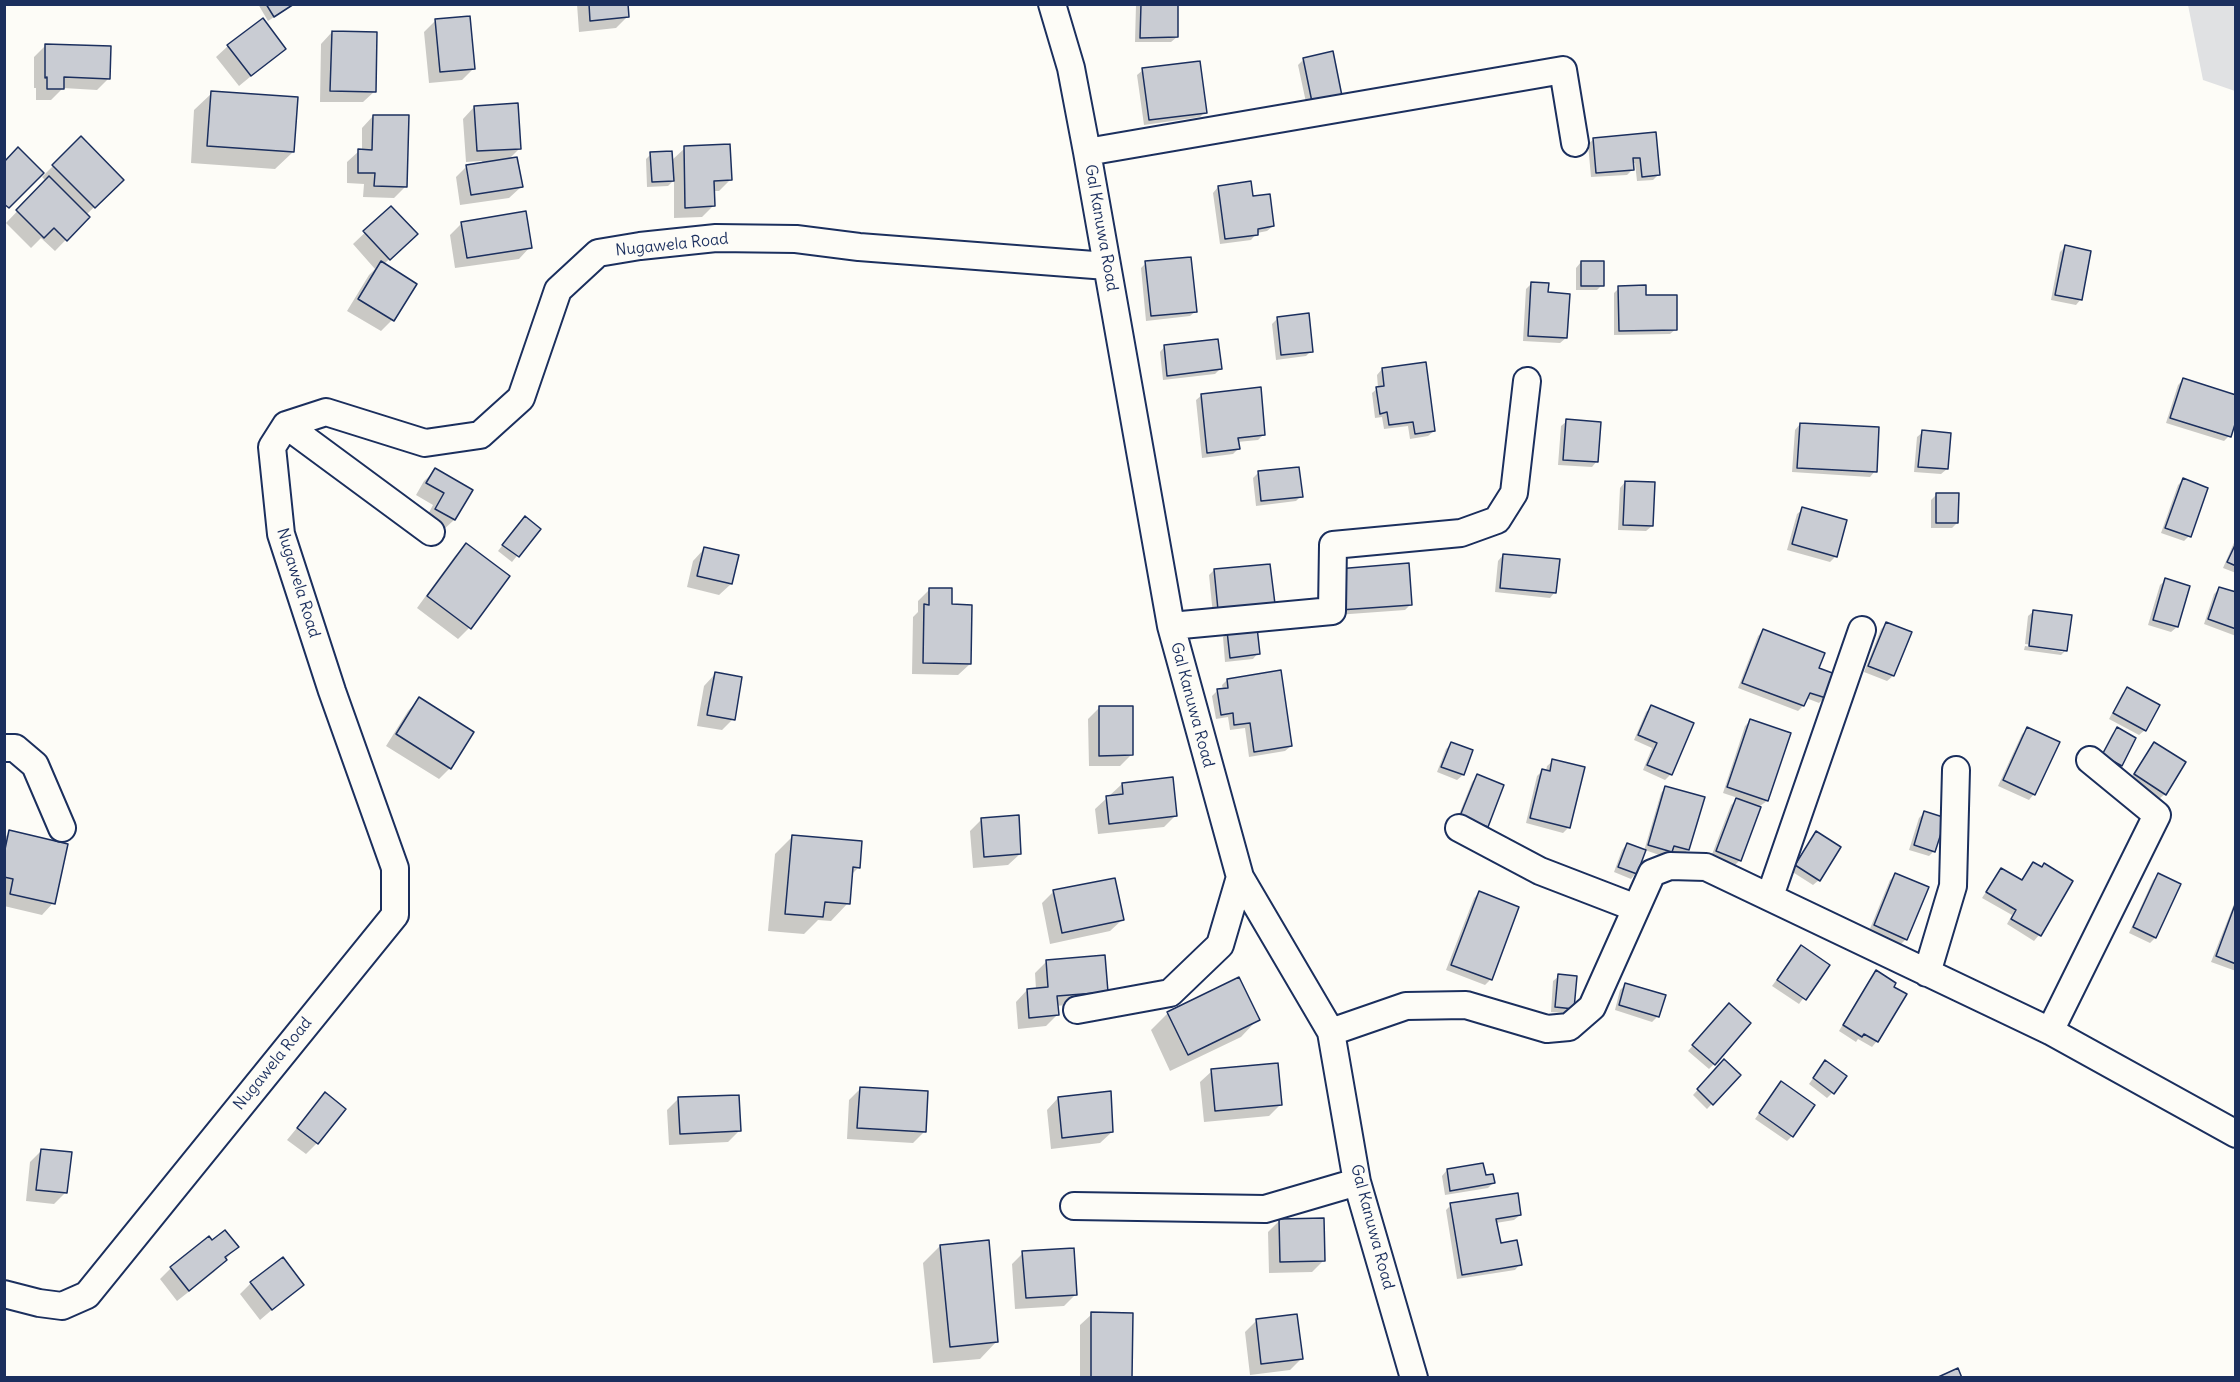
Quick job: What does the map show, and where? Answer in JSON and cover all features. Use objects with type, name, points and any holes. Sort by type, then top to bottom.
[{"type":"street","name":"Gal Kanuwa Road","points":[[1052,4],[1071,68],[1171,626],[1240,878],[1331,1032],[1357,1182],[1414,1377]]},
{"type":"street","points":[[1087,152],[1563,70],[1575,143]]},
{"type":"street","name":"Nugawela Road","points":[[4,1294],[62,1306],[87,1295],[395,915],[395,868],[332,691],[281,534],[272,447],[286,425],[326,412],[425,443],[480,435],[521,398],[558,290],[598,253],[716,238],[796,239],[859,248],[1107,266]]},
{"type":"street","points":[[1171,626],[1332,611],[1333,545],[1461,533],[1497,520],[1514,494],[1527,381]]},
{"type":"street","points":[[286,425],[430,532]]},
{"type":"street","points":[[1770,896],[1862,630]]},
{"type":"street","points":[[4,748],[15,748],[35,765],[62,828]]},
{"type":"street","points":[[2050,1031],[2157,815],[2090,760]]},
{"type":"street","points":[[1928,973],[1953,886],[1956,770]]},
{"type":"street","points":[[1459,828],[1540,871],[1636,908]]},
{"type":"street","points":[[1331,1032],[1406,1006],[1418,1005],[1466,1005],[1547,1029],[1569,1027],[1592,1007],[1652,873],[1670,866],[1706,867],[2050,1031],[2235,1135]]},
{"type":"street","points":[[1077,1010],[1170,993],[1220,945],[1240,878]]},
{"type":"street","points":[[1074,1206],[1265,1209],[1357,1182]]},
{"type":"shaded area","points":[[2188,5],[2235,5],[2235,91],[2203,80]]},
{"type":"building","points":[[266,4],[294,4],[274,17]]},
{"type":"building","points":[[589,4],[628,4],[629,17],[590,21]]},
{"type":"building","points":[[1141,4],[1178,4],[1178,37],[1140,38]]},
{"type":"building","points":[[470,16],[475,69],[440,72],[435,19]]},
{"type":"building","points":[[263,18],[286,49],[251,76],[227,45]]},
{"type":"building","points":[[332,31],[377,32],[376,92],[330,91]]},
{"type":"building","points":[[45,44],[111,46],[110,79],[64,77],[64,89],[47,89]]},
{"type":"building","points":[[1333,51],[1342,96],[1312,102],[1303,58]]},
{"type":"building","points":[[1200,61],[1207,113],[1149,120],[1142,68]]},
{"type":"building","points":[[211,91],[298,97],[294,152],[207,146]]},
{"type":"building","points":[[518,103],[521,149],[477,151],[474,106]]},
{"type":"building","points":[[373,115],[409,115],[407,187],[374,186],[375,173],[358,173],[358,149],[372,150]]},
{"type":"building","points":[[1656,132],[1660,175],[1642,177],[1640,158],[1633,158],[1634,170],[1596,173],[1593,138]]},
{"type":"building","points":[[81,136],[124,180],[95,208],[52,165]]},
{"type":"building","points":[[730,144],[732,180],[714,181],[715,206],[685,208],[684,146]]},
{"type":"building","points":[[18,147],[44,173],[9,208],[4,204],[4,162]]},
{"type":"building","points":[[672,151],[674,181],[652,182],[650,152]]},
{"type":"building","points":[[517,157],[523,187],[471,195],[466,165]]},
{"type":"building","points":[[49,176],[90,217],[67,241],[54,228],[44,238],[16,210]]},
{"type":"building","points":[[1251,181],[1253,196],[1270,194],[1274,226],[1258,229],[1258,235],[1225,239],[1218,186]]},
{"type":"building","points":[[391,206],[418,234],[390,260],[363,231]]},
{"type":"building","points":[[526,211],[532,248],[467,258],[461,222]]},
{"type":"building","points":[[2065,245],[2091,251],[2082,300],[2055,295]]},
{"type":"building","points":[[1191,257],[1197,312],[1151,316],[1145,261]]},
{"type":"building","points":[[381,261],[417,284],[394,321],[358,299]]},
{"type":"building","points":[[1581,261],[1604,261],[1604,286],[1581,286]]},
{"type":"building","points":[[1531,282],[1549,283],[1548,292],[1570,294],[1567,338],[1528,336]]},
{"type":"building","points":[[1646,285],[1646,295],[1677,295],[1677,330],[1619,331],[1618,286]]},
{"type":"building","points":[[1309,313],[1313,352],[1281,355],[1277,317]]},
{"type":"building","points":[[1218,339],[1222,369],[1167,376],[1164,345]]},
{"type":"building","points":[[1426,362],[1435,431],[1415,434],[1413,422],[1389,425],[1387,412],[1380,414],[1376,387],[1384,386],[1382,368]]},
{"type":"building","points":[[2183,378],[2236,395],[2236,421],[2231,437],[2170,418]]},
{"type":"building","points":[[1261,387],[1265,435],[1238,438],[1240,449],[1207,453],[1201,394]]},
{"type":"building","points":[[1566,419],[1601,422],[1598,462],[1563,460]]},
{"type":"building","points":[[1800,423],[1879,427],[1877,472],[1797,468]]},
{"type":"building","points":[[1922,430],[1951,433],[1948,469],[1918,467]]},
{"type":"building","points":[[1299,467],[1303,497],[1261,501],[1258,471]]},
{"type":"building","points":[[435,468],[473,490],[455,520],[435,509],[444,493],[426,483]]},
{"type":"building","points":[[2183,478],[2208,488],[2191,537],[2165,528]]},
{"type":"building","points":[[1625,481],[1655,482],[1653,526],[1623,525]]},
{"type":"building","points":[[1936,493],[1959,493],[1958,523],[1936,523]]},
{"type":"building","points":[[1802,507],[1847,520],[1837,557],[1792,544]]},
{"type":"building","points":[[525,516],[541,529],[519,557],[502,545]]},
{"type":"building","points":[[466,543],[510,576],[471,629],[427,596]]},
{"type":"building","points":[[2236,543],[2236,566],[2227,562]]},
{"type":"building","points":[[704,547],[739,555],[732,584],[697,576]]},
{"type":"building","points":[[1503,554],[1560,559],[1556,593],[1500,588]]},
{"type":"building","points":[[1409,563],[1412,605],[1340,610],[1337,569]]},
{"type":"building","points":[[1270,564],[1275,604],[1218,610],[1214,569]]},
{"type":"building","points":[[2165,578],[2190,586],[2178,627],[2153,620]]},
{"type":"building","points":[[2219,587],[2236,592],[2236,629],[2208,619]]},
{"type":"building","points":[[929,588],[952,588],[952,604],[972,605],[971,664],[923,663],[924,604],[929,605]]},
{"type":"building","points":[[2033,610],[2072,615],[2067,651],[2029,646]]},
{"type":"building","points":[[1886,622],[1912,632],[1894,676],[1868,666]]},
{"type":"building","points":[[1257,627],[1260,654],[1230,658],[1227,631]]},
{"type":"building","points":[[1763,629],[1825,653],[1819,668],[1835,674],[1826,698],[1810,693],[1804,706],[1742,683]]},
{"type":"building","points":[[1281,670],[1292,746],[1254,752],[1250,723],[1234,725],[1233,713],[1221,715],[1217,689],[1228,688],[1227,679]]},
{"type":"building","points":[[715,672],[742,677],[735,720],[707,715]]},
{"type":"building","points":[[2127,687],[2160,705],[2146,731],[2113,713]]},
{"type":"building","points":[[419,697],[474,732],[451,769],[396,734]]},
{"type":"building","points":[[1651,705],[1694,723],[1672,775],[1647,765],[1657,743],[1638,735]]},
{"type":"building","points":[[1099,706],[1133,706],[1133,755],[1099,756]]},
{"type":"building","points":[[1750,719],[1791,733],[1768,801],[1727,787]]},
{"type":"building","points":[[2027,727],[2060,742],[2035,795],[2003,780]]},
{"type":"building","points":[[2117,727],[2136,738],[2122,766],[2102,755]]},
{"type":"building","points":[[1451,742],[1473,750],[1464,775],[1441,767]]},
{"type":"building","points":[[2154,742],[2186,762],[2166,795],[2134,774]]},
{"type":"building","points":[[1552,759],[1585,767],[1570,828],[1530,818],[1542,769],[1550,771]]},
{"type":"building","points":[[1477,774],[1504,785],[1488,827],[1460,816]]},
{"type":"building","points":[[1173,777],[1177,816],[1109,824],[1106,796],[1123,794],[1122,783]]},
{"type":"building","points":[[1665,786],[1705,797],[1689,850],[1674,846],[1672,852],[1648,845]]},
{"type":"building","points":[[1736,798],[1761,807],[1741,861],[1716,851]]},
{"type":"building","points":[[1924,811],[1946,818],[1935,852],[1914,845]]},
{"type":"building","points":[[1019,815],[1021,854],[984,857],[981,818]]},
{"type":"building","points":[[9,830],[68,844],[55,904],[10,894],[13,879],[4,877],[4,854]]},
{"type":"building","points":[[1816,831],[1841,847],[1820,881],[1795,865]]},
{"type":"building","points":[[792,835],[862,841],[860,868],[853,867],[850,904],[825,902],[823,917],[785,914]]},
{"type":"building","points":[[1627,843],[1646,850],[1637,874],[1618,867]]},
{"type":"building","points":[[2033,862],[2042,867],[2044,863],[2073,881],[2041,936],[2011,919],[2016,910],[1986,892],[2001,868],[2022,880]]},
{"type":"building","points":[[1895,873],[1929,887],[1907,940],[1874,925]]},
{"type":"building","points":[[2158,873],[2181,884],[2156,938],[2133,927]]},
{"type":"building","points":[[1115,878],[1124,920],[1062,933],[1053,890]]},
{"type":"building","points":[[1479,891],[1519,907],[1492,980],[1451,965]]},
{"type":"building","points":[[2236,902],[2236,964],[2216,956]]},
{"type":"building","points":[[1801,945],[1830,965],[1806,1000],[1777,980]]},
{"type":"building","points":[[1105,955],[1108,992],[1057,996],[1059,1015],[1029,1018],[1027,989],[1048,987],[1046,960]]},
{"type":"building","points":[[1876,970],[1896,983],[1894,987],[1907,994],[1878,1042],[1864,1034],[1862,1037],[1843,1025]]},
{"type":"building","points":[[1558,974],[1577,976],[1574,1009],[1555,1007]]},
{"type":"building","points":[[1239,977],[1260,1020],[1188,1055],[1167,1012]]},
{"type":"building","points":[[1625,983],[1666,995],[1659,1017],[1619,1005]]},
{"type":"building","points":[[1729,1003],[1751,1023],[1715,1065],[1692,1045]]},
{"type":"building","points":[[1724,1059],[1741,1075],[1713,1105],[1697,1089]]},
{"type":"building","points":[[1825,1060],[1847,1076],[1834,1094],[1813,1078]]},
{"type":"building","points":[[1278,1063],[1282,1105],[1215,1111],[1211,1069]]},
{"type":"building","points":[[1781,1081],[1815,1105],[1793,1137],[1759,1113]]},
{"type":"building","points":[[860,1087],[928,1091],[926,1132],[857,1128]]},
{"type":"building","points":[[1111,1091],[1113,1132],[1062,1138],[1058,1097]]},
{"type":"building","points":[[325,1092],[346,1109],[318,1144],[297,1128]]},
{"type":"building","points":[[739,1095],[741,1131],[680,1134],[678,1097]]},
{"type":"building","points":[[41,1149],[72,1152],[67,1193],[36,1190]]},
{"type":"building","points":[[1483,1163],[1486,1175],[1493,1174],[1495,1183],[1450,1191],[1447,1169]]},
{"type":"building","points":[[1518,1193],[1521,1215],[1496,1219],[1501,1243],[1517,1240],[1522,1265],[1462,1275],[1450,1203]]},
{"type":"building","points":[[1324,1218],[1325,1261],[1280,1262],[1279,1219]]},
{"type":"building","points":[[225,1230],[239,1247],[225,1257],[227,1260],[189,1291],[170,1267],[209,1236],[212,1240]]},
{"type":"building","points":[[989,1240],[998,1342],[950,1347],[940,1245]]},
{"type":"building","points":[[1074,1248],[1077,1295],[1026,1298],[1022,1251]]},
{"type":"building","points":[[283,1257],[304,1285],[272,1310],[250,1282]]},
{"type":"building","points":[[1091,1312],[1133,1313],[1132,1378],[1091,1378]]},
{"type":"building","points":[[1297,1314],[1303,1359],[1261,1364],[1256,1319]]},
{"type":"building","points":[[1958,1368],[1962,1378],[1936,1378]]}]
